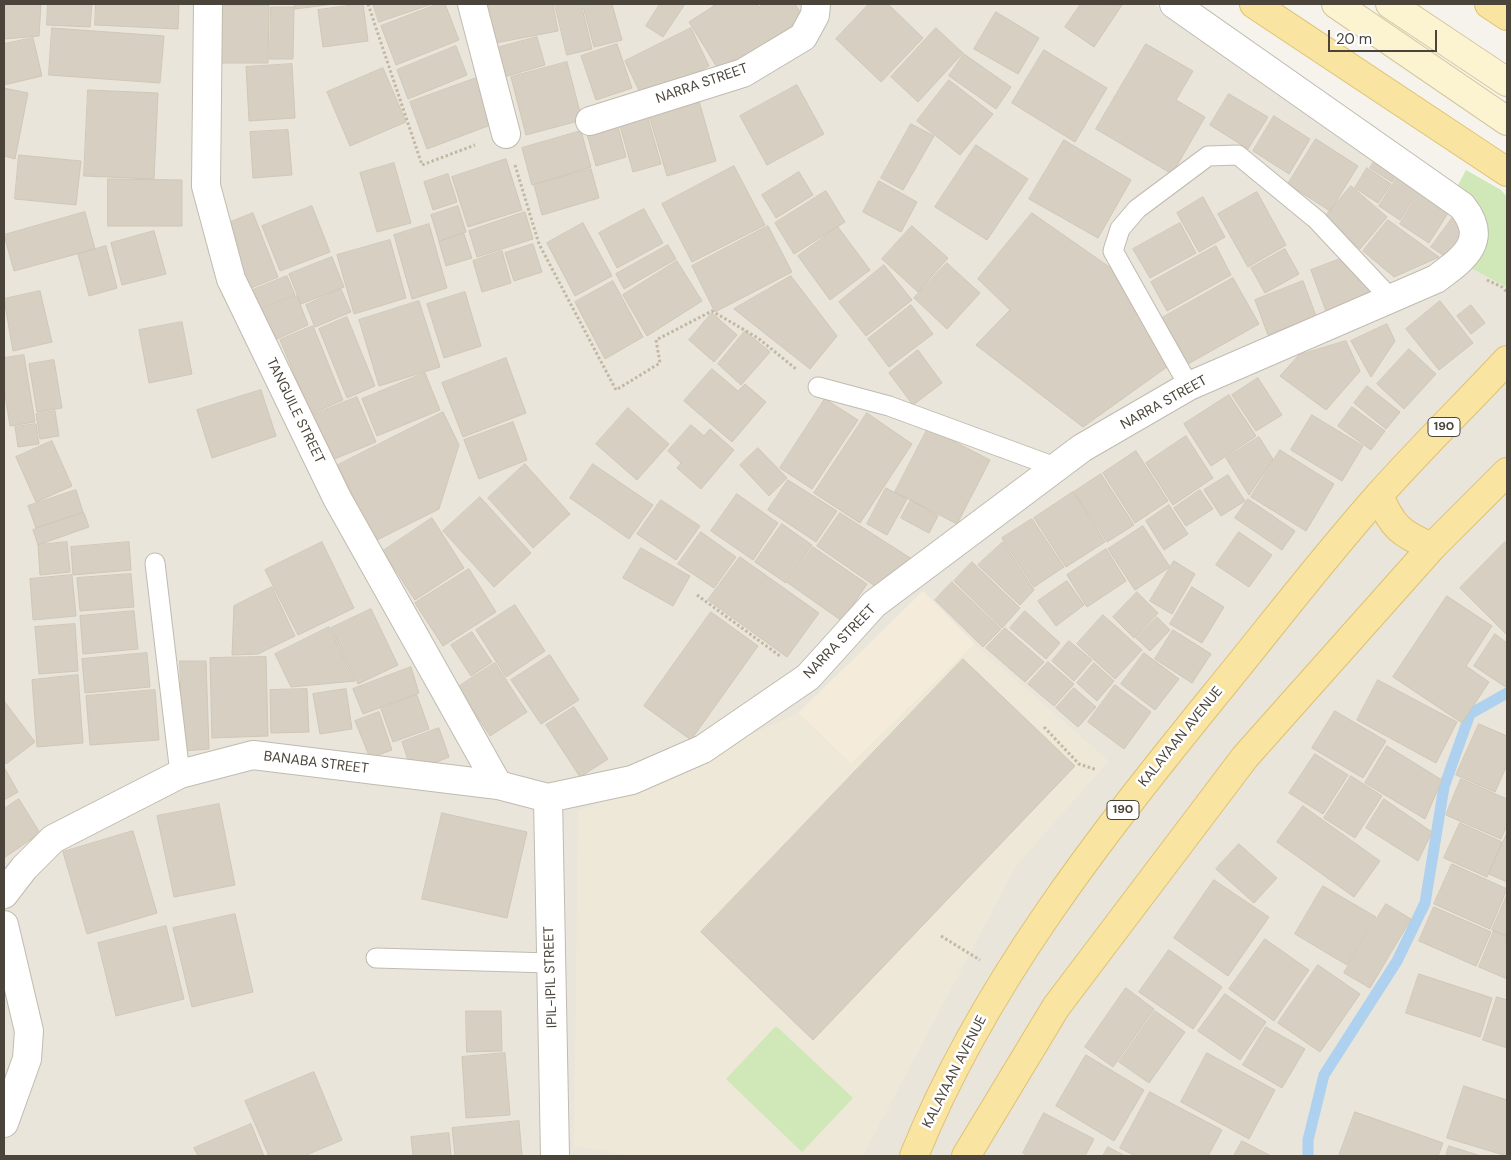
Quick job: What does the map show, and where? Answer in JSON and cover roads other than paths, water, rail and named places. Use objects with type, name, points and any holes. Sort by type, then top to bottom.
[{"type":"main road","points":[[1254,4],[1507,172]]},
{"type":"main road","points":[[1336,4],[1507,121]]},
{"type":"main road","points":[[1365,4],[1507,99]]},
{"type":"main road","points":[[1390,4],[1507,82]]},
{"type":"main road","points":[[1489,4],[1507,16]]},
{"type":"main road","name":"KALAYAAN AVENUE","points":[[914,1156],[926,1126],[1006,975],[1058,897],[1144,782],[1379,495],[1507,360]]},
{"type":"main road","points":[[966,1156],[1056,1007],[1245,756],[1432,547],[1507,472]]},
{"type":"main road","points":[[1379,495],[1388,517],[1400,530],[1432,547]]},
{"type":"main road","points":[[1355,524],[1378,529],[1393,539],[1404,553],[1412,570]]},
{"type":"street","name":"TANGUILE STREET","points":[[208,4],[206,186],[231,279],[337,498],[498,786]]},
{"type":"street","points":[[472,4],[506,134]]},
{"type":"street","name":"NARRA STREET","points":[[590,120],[743,73],[803,37],[815,15],[816,4]]},
{"type":"street","name":"NARRA STREET","points":[[548,798],[632,780],[703,749],[808,677],[874,604],[1082,448],[1189,386],[1392,300],[1436,279],[1468,254],[1473,238],[1472,222],[1468,214],[1448,194],[1174,4]]},
{"type":"street","name":"BANABA STREET","points":[[4,894],[24,868],[53,839],[180,774],[254,755],[498,786],[548,798]]},
{"type":"street","name":"IPIL-IPIL STREET","points":[[548,798],[555,1156]]},
{"type":"street","points":[[4,925],[29,1031],[27,1059],[4,1123]]},
{"type":"lane","points":[[1189,386],[1113,251],[1120,229],[1137,210],[1208,156],[1238,155],[1317,220],[1392,300]]},
{"type":"lane","points":[[818,387],[888,406],[1055,468]]},
{"type":"lane","points":[[155,563],[180,774]]},
{"type":"lane","points":[[376,958],[550,963]]},
{"type":"waterway","points":[[1308,1156],[1308,1140],[1324,1075],[1397,961],[1425,903],[1444,787],[1470,714],[1507,693]]}]
